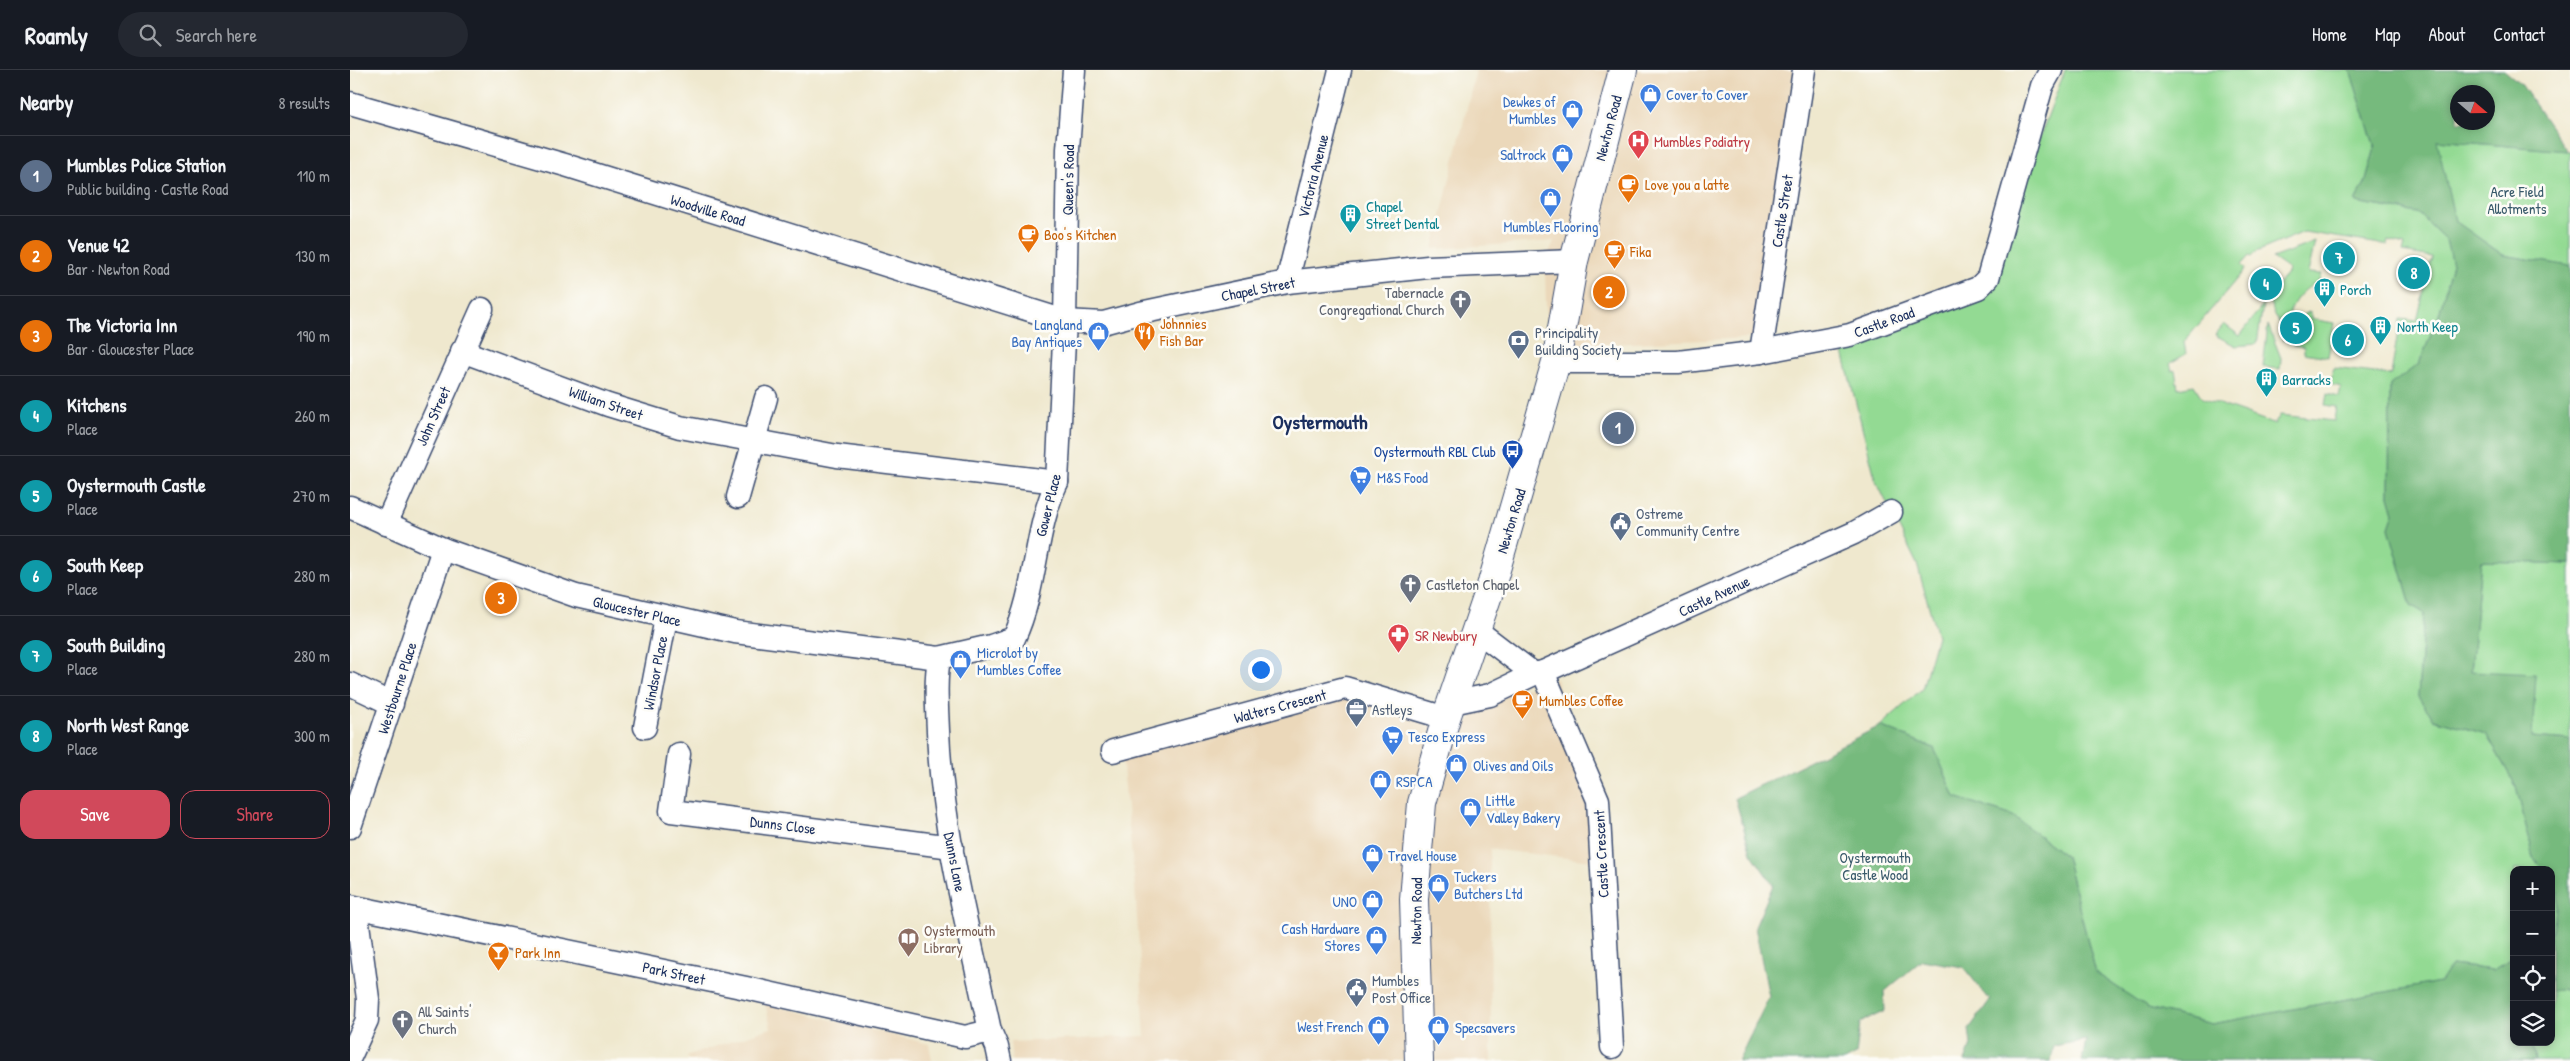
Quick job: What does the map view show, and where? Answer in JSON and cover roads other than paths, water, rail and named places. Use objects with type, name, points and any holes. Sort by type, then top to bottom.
[{"type":"main road","name":"Newton Road","points":[[1419,1061],[1414,899],[1422,803],[1449,710],[1492,583],[1556,362],[1574,261],[1623,70]]},
{"type":"street","name":"Queen's Road","points":[[1065,321],[1068,149],[1074,70]]},
{"type":"street","name":"Victoria Avenue","points":[[1287,282],[1340,70]]},
{"type":"street","name":"Castle Street","points":[[1761,352],[1804,70]]},
{"type":"street","name":"Castle Road","points":[[1556,362],[1678,362],[1761,352],[1850,335],[1978,288],[1988,278],[2042,86],[2051,70]]},
{"type":"street","name":"Woodville Road","points":[[350,103],[574,168],[1065,321]]},
{"type":"street","name":"Chapel Street","points":[[1065,321],[1103,324],[1140,313],[1287,282],[1428,268],[1574,261]]},
{"type":"street","name":"John Street","points":[[386,524],[482,309]]},
{"type":"street","name":"Gower Place","points":[[939,658],[991,646],[1014,638],[1024,616],[1048,500],[1057,482],[1065,321]]},
{"type":"street","name":"William Street","points":[[462,352],[608,405],[680,427],[837,456],[1057,482]]},
{"type":"street","points":[[738,496],[755,442],[766,398]]},
{"type":"street","name":"Gloucester Place","points":[[350,507],[442,549],[576,596],[734,632],[939,658]]},
{"type":"street","name":"Castle Avenue","points":[[1449,710],[1490,695],[1854,533],[1891,512]]},
{"type":"street","name":"Westbourne Place","points":[[350,827],[442,549]]},
{"type":"street","name":"Windsor Place","points":[[645,727],[666,618]]},
{"type":"street","points":[[1475,629],[1539,673]]},
{"type":"street","name":"Dunns Lane","points":[[939,658],[936,676],[940,768],[952,847],[990,1031],[997,1046],[1000,1061]]},
{"type":"street","name":"Castle Crescent","points":[[1539,673],[1598,800],[1612,1047]]},
{"type":"street","points":[[350,684],[392,704]]},
{"type":"street","name":"Walters Crescent","points":[[1113,751],[1345,688],[1449,710]]},
{"type":"street","name":"Dunns Close","points":[[679,754],[671,811],[952,847]]},
{"type":"street","points":[[350,1057],[368,1020],[368,999],[353,908]]},
{"type":"street","name":"Park Street","points":[[353,908],[746,988],[965,1037],[990,1031]]},
{"type":"place","name":"Cover to Cover","points":[[1650,113]]},
{"type":"place","name":"Dewkes of Mumbles","points":[[1572,129]]},
{"type":"place","name":"Mumbles Podiatry","points":[[1638,160]]},
{"type":"place","name":"Saltrock","points":[[1562,173]]},
{"type":"place","name":"Love you a latte","points":[[1629,203]]},
{"type":"place","name":"Mumbles Flooring","points":[[1551,217]]},
{"type":"place","name":"Chapel Street Dental","points":[[1350,234]]},
{"type":"place","name":"Boo's Kitchen","points":[[1028,253]]},
{"type":"place","name":"South Building","points":[[2339,258]]},
{"type":"place","name":"Fika","points":[[1614,270]]},
{"type":"place","name":"North West Range","points":[[2414,273]]},
{"type":"place","name":"Kitchens","points":[[2266,284]]},
{"type":"place","name":"Venue 42","points":[[1609,292]]},
{"type":"place","name":"Porch","points":[[2324,308]]},
{"type":"place","name":"Tabernacle Congregational Church","points":[[1460,320]]},
{"type":"place","name":"Oystermouth Castle","points":[[2296,328]]},
{"type":"place","name":"South Keep","points":[[2348,340]]},
{"type":"place","name":"North Keep","points":[[2381,345]]},
{"type":"place","name":"Johnnies Fish Bar","points":[[1144,351]]},
{"type":"place","name":"Langland Bay Antiques","points":[[1098,352]]},
{"type":"place","name":"Principality Building Society","points":[[1519,360]]},
{"type":"place","name":"Barracks","points":[[2266,398]]},
{"type":"place","name":"Mumbles Police Station","points":[[1618,428]]},
{"type":"place","name":"Oystermouth RBL Club","points":[[1512,470]]},
{"type":"place","name":"M&S Food","points":[[1361,496]]},
{"type":"place","name":"Ostreme Community Centre","points":[[1620,541]]},
{"type":"place","name":"The Victoria Inn","points":[[501,598]]},
{"type":"place","name":"Castleton Chapel","points":[[1410,603]]},
{"type":"place","name":"SR Newbury","points":[[1399,654]]},
{"type":"place","name":"Microlot by Mumbles Coffee","points":[[961,680]]},
{"type":"place","name":"Mumbles Coffee","points":[[1523,719]]},
{"type":"place","name":"Astleys","points":[[1356,728]]},
{"type":"place","name":"Tesco Express","points":[[1392,755]]},
{"type":"place","name":"Olives and Oils","points":[[1457,784]]},
{"type":"place","name":"RSPCA","points":[[1380,800]]},
{"type":"place","name":"Little Valley Bakery","points":[[1470,828]]},
{"type":"place","name":"Travel House","points":[[1372,874]]},
{"type":"place","name":"Tuckers Butchers Ltd","points":[[1438,904]]},
{"type":"place","name":"UNO","points":[[1373,920]]},
{"type":"place","name":"Cash Hardware Stores","points":[[1376,956]]},
{"type":"place","name":"Oystermouth Library","points":[[908,958]]},
{"type":"place","name":"Park Inn","points":[[499,971]]},
{"type":"place","name":"Mumbles Post Office","points":[[1356,1008]]},
{"type":"place","name":"All Saints' Church","points":[[402,1039]]},
{"type":"place","name":"West French","points":[[1379,1045]]},
{"type":"place","name":"Specsavers","points":[[1439,1046]]},
{"type":"district","name":"Oystermouth","points":[[1320,421]]},
{"type":"park label","name":"Acre Field Allotments","points":[[2517,200]]},
{"type":"park label","name":"Oystermouth Castle Wood","points":[[1875,866]]}]
